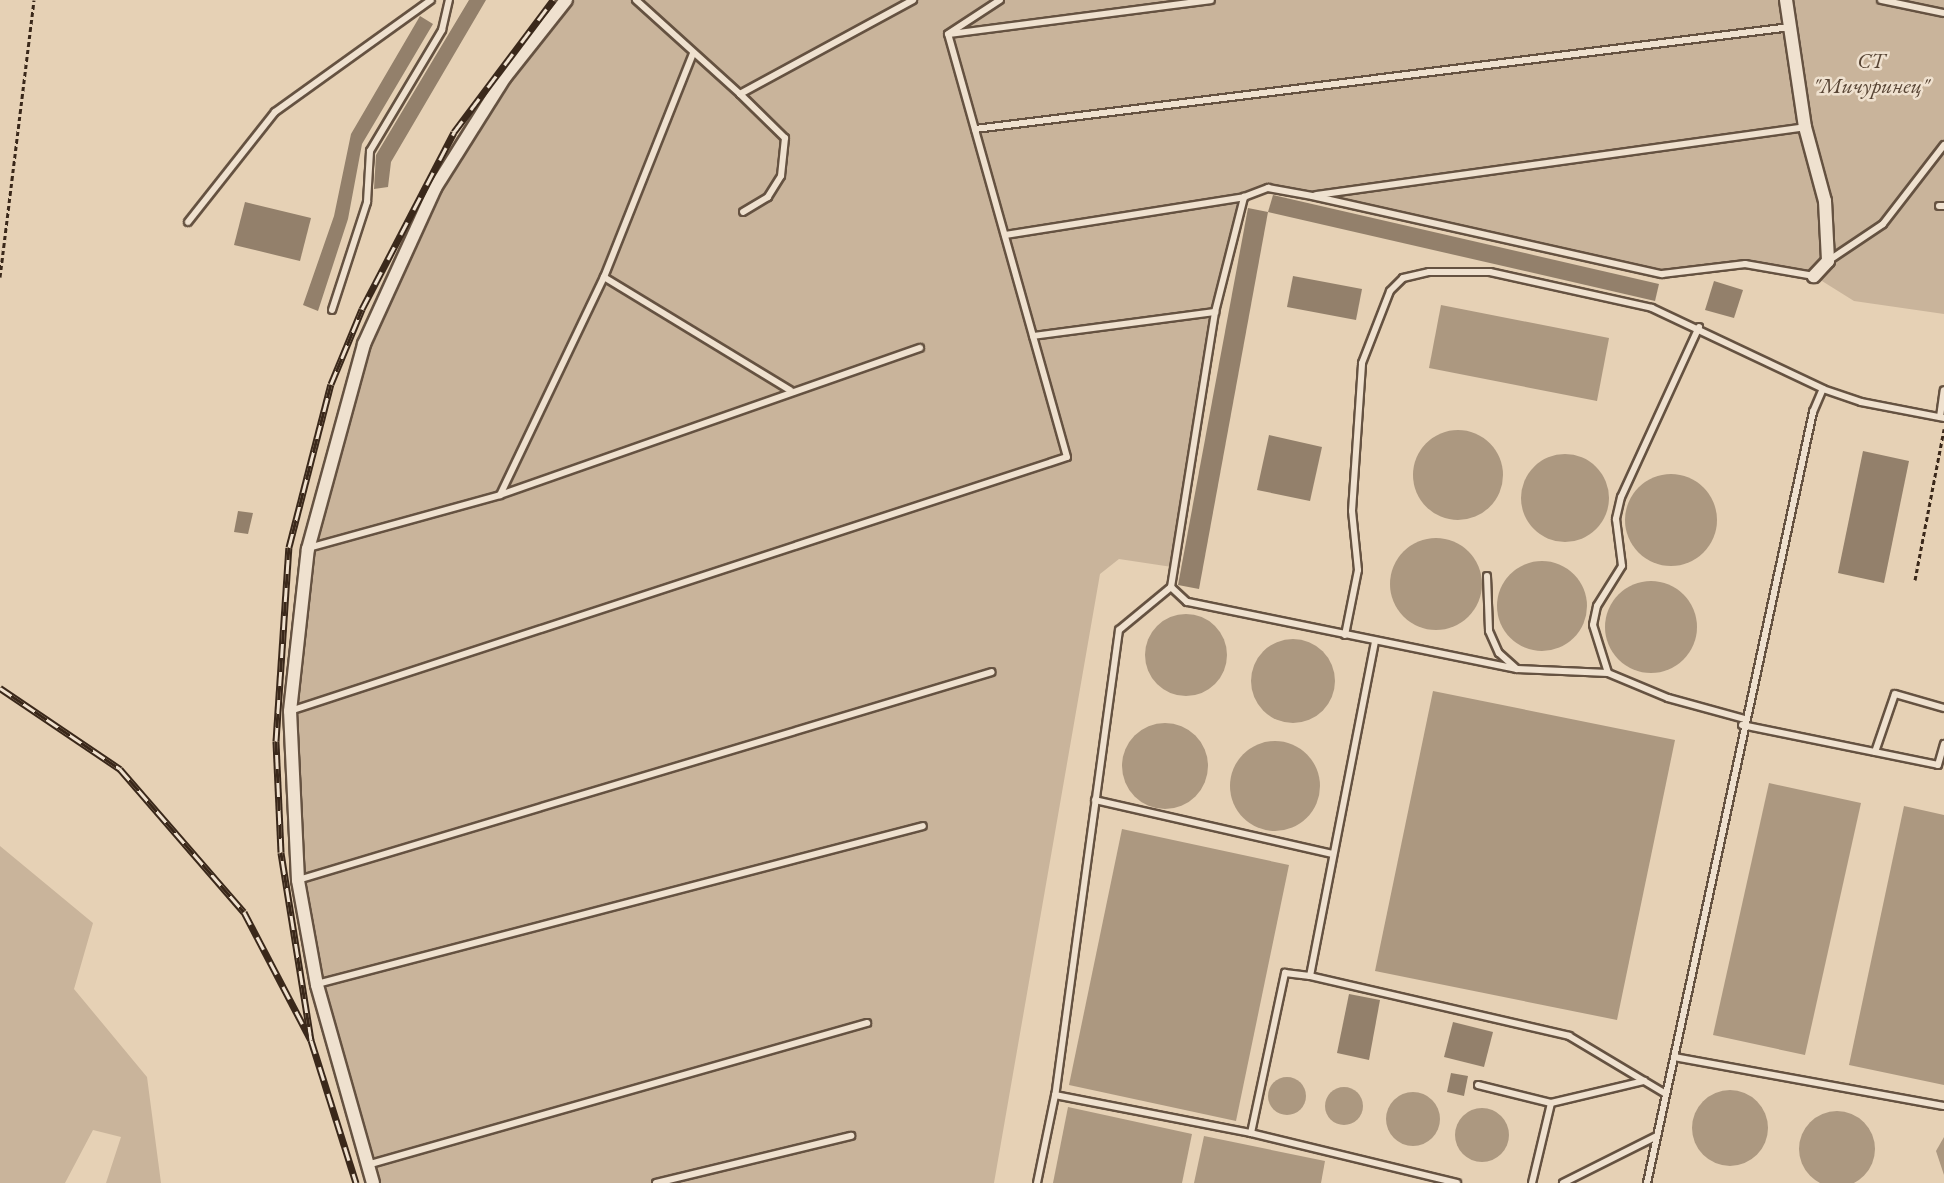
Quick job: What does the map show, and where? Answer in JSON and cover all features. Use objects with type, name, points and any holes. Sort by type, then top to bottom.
[{"type":"street","points":[[373,1183],[366,1165],[317,984],[298,880],[290,711],[308,549],[363,344],[435,188],[505,77],[566,0]]},
{"type":"street","points":[[1786,0],[1805,127],[1825,201],[1828,261],[1814,276]]},
{"type":"lane","points":[[189,222],[275,112],[431,0]]},
{"type":"lane","points":[[332,310],[366,202],[370,151],[442,30],[449,0]]},
{"type":"lane","points":[[636,0],[785,138],[781,176],[768,197],[743,212]]},
{"type":"lane","points":[[740,94],[913,0]]},
{"type":"lane","points":[[948,34],[1000,0]]},
{"type":"lane","points":[[948,34],[1211,0]]},
{"type":"lane","points":[[1881,0],[1944,13]]},
{"type":"lane","points":[[975,129],[1790,27]]},
{"type":"lane","points":[[290,711],[1067,457],[948,34]]},
{"type":"lane","points":[[500,495],[604,277],[693,52]]},
{"type":"lane","points":[[1312,196],[1805,127]]},
{"type":"lane","points":[[1828,261],[1883,224],[1944,145]]},
{"type":"lane","points":[[1005,235],[1244,197],[1268,188],[1662,274],[1745,264],[1814,276]]},
{"type":"lane","points":[[1037,1183],[1055,1095],[1119,630],[1171,587],[1215,312],[1244,197]]},
{"type":"lane","points":[[1345,634],[1358,570],[1352,511],[1362,363],[1390,291],[1403,278],[1429,272],[1490,272],[1652,309],[1699,327],[1823,389],[1942,418],[1944,390]]},
{"type":"lane","points":[[604,277],[790,390]]},
{"type":"lane","points":[[1033,336],[1215,312]]},
{"type":"lane","points":[[1608,673],[1593,625],[1597,606],[1622,566],[1616,519],[1621,496],[1699,327]]},
{"type":"lane","points":[[308,549],[500,495],[790,390],[920,348]]},
{"type":"lane","points":[[1647,1183],[1743,722],[1813,412],[1823,389]]},
{"type":"lane","points":[[1487,576],[1489,631],[1499,653],[1517,669]]},
{"type":"lane","points":[[1171,587],[1188,602],[1517,669],[1608,673],[1668,698],[1743,722],[1941,766],[1944,744]]},
{"type":"lane","points":[[1310,976],[1375,640]]},
{"type":"lane","points":[[298,880],[992,672]]},
{"type":"lane","points":[[1875,752],[1895,694],[1944,708]]},
{"type":"lane","points":[[1095,800],[1333,854]]},
{"type":"lane","points":[[317,984],[923,826]]},
{"type":"lane","points":[[1251,1133],[1285,973],[1310,976],[1569,1036],[1666,1094]]},
{"type":"lane","points":[[366,1165],[867,1023]]},
{"type":"lane","points":[[1674,1057],[1944,1106]]},
{"type":"lane","points":[[1478,1085],[1551,1103],[1644,1081]]},
{"type":"lane","points":[[1055,1095],[1251,1133],[1457,1183]]},
{"type":"lane","points":[[1532,1183],[1551,1103]]},
{"type":"lane","points":[[656,1183],[851,1136]]},
{"type":"lane","points":[[1563,1183],[1657,1136]]},
{"type":"path","points":[[0,277],[34,0]]},
{"type":"path","points":[[1915,580],[1944,429]]},
{"type":"green space","name":"СТ \"Мичуринец\"","points":[[566,0],[1944,0],[1944,314],[1854,301],[1814,276],[1745,264],[1662,274],[1268,188],[1244,197],[1215,312],[1172,567],[1119,559],[1100,574],[994,1183],[373,1183],[317,985],[298,880],[290,711],[308,549],[364,344],[435,188]]},
{"type":"green space","points":[[0,846],[93,923],[74,989],[147,1077],[161,1183],[106,1183],[121,1137],[93,1130],[65,1183],[0,1183]]},
{"type":"shaded area","points":[[1441,305],[1609,338],[1597,401],[1429,368]]},
{"type":"shaded area","points":[[1458,430],[1475,434],[1490,443],[1499,458],[1503,475],[1499,492],[1490,507],[1475,516],[1458,520],[1441,516],[1426,507],[1417,492],[1413,475],[1417,458],[1426,443],[1441,434]]},
{"type":"shaded area","points":[[1565,454],[1582,458],[1596,467],[1605,481],[1609,498],[1605,515],[1596,529],[1582,538],[1565,542],[1548,538],[1534,529],[1525,515],[1521,498],[1525,481],[1534,467],[1548,458]]},
{"type":"shaded area","points":[[1671,474],[1689,478],[1703,488],[1713,502],[1717,520],[1713,538],[1703,552],[1689,562],[1671,566],[1653,562],[1639,552],[1629,538],[1625,520],[1629,502],[1639,488],[1653,478]]},
{"type":"shaded area","points":[[1436,538],[1454,542],[1468,552],[1478,566],[1482,584],[1478,602],[1468,616],[1454,626],[1436,630],[1418,626],[1404,616],[1394,602],[1390,584],[1394,566],[1404,552],[1418,542]]},
{"type":"shaded area","points":[[1542,561],[1559,564],[1574,574],[1584,589],[1587,606],[1584,623],[1574,638],[1559,648],[1542,651],[1525,648],[1510,638],[1500,623],[1497,606],[1500,589],[1510,574],[1525,564]]},
{"type":"shaded area","points":[[1651,581],[1668,585],[1683,595],[1693,610],[1697,627],[1693,644],[1683,659],[1668,669],[1651,673],[1634,669],[1619,659],[1609,644],[1605,627],[1609,610],[1619,595],[1634,585]]},
{"type":"shaded area","points":[[1186,614],[1202,617],[1215,626],[1224,639],[1227,655],[1224,671],[1215,684],[1202,693],[1186,696],[1170,693],[1157,684],[1148,671],[1145,655],[1148,639],[1157,626],[1170,617]]},
{"type":"shaded area","points":[[1285,639],[1301,639],[1317,646],[1328,657],[1335,673],[1332,697],[1323,711],[1301,723],[1285,723],[1269,716],[1258,705],[1251,689],[1251,673],[1258,657],[1269,646]]},
{"type":"shaded area","points":[[1433,691],[1675,740],[1617,1020],[1375,971]]},
{"type":"shaded area","points":[[1165,723],[1181,727],[1195,736],[1204,750],[1208,766],[1204,782],[1195,796],[1181,805],[1165,809],[1149,805],[1135,796],[1126,782],[1122,766],[1126,750],[1135,736],[1149,727]]},
{"type":"shaded area","points":[[1266,741],[1284,741],[1300,748],[1313,761],[1320,777],[1320,795],[1313,811],[1300,824],[1284,831],[1266,831],[1250,824],[1237,811],[1230,795],[1230,777],[1237,761],[1250,748]]},
{"type":"shaded area","points":[[1769,783],[1861,803],[1805,1055],[1713,1035]]},
{"type":"shaded area","points":[[1904,806],[1944,815],[1944,1085],[1849,1065]]},
{"type":"shaded area","points":[[1122,829],[1289,865],[1236,1121],[1069,1085]]},
{"type":"shaded area","points":[[1287,1077],[1301,1082],[1306,1096],[1301,1110],[1287,1115],[1273,1110],[1268,1096],[1273,1082]]},
{"type":"shaded area","points":[[1344,1087],[1351,1088],[1357,1093],[1362,1099],[1362,1113],[1357,1119],[1351,1124],[1344,1125],[1337,1124],[1331,1119],[1326,1113],[1325,1106],[1326,1099],[1331,1093],[1337,1088]]},
{"type":"shaded area","points":[[1730,1090],[1745,1093],[1757,1101],[1765,1113],[1768,1128],[1765,1143],[1757,1155],[1745,1163],[1730,1166],[1715,1163],[1703,1155],[1695,1143],[1692,1128],[1695,1113],[1703,1101],[1715,1093]]},
{"type":"shaded area","points":[[1413,1092],[1423,1094],[1432,1100],[1438,1109],[1440,1119],[1438,1129],[1432,1138],[1423,1144],[1413,1146],[1403,1144],[1394,1138],[1388,1129],[1386,1119],[1388,1109],[1394,1100],[1403,1094]]},
{"type":"shaded area","points":[[1068,1107],[1192,1134],[1182,1183],[1053,1183]]},
{"type":"shaded area","points":[[1477,1108],[1487,1108],[1501,1116],[1507,1125],[1509,1135],[1507,1145],[1501,1154],[1487,1162],[1477,1162],[1460,1150],[1455,1140],[1455,1130],[1467,1113]]},
{"type":"shaded area","points":[[1837,1111],[1851,1114],[1864,1122],[1872,1135],[1875,1149],[1872,1163],[1864,1176],[1851,1184],[1837,1187],[1823,1184],[1810,1176],[1802,1163],[1799,1149],[1802,1135],[1810,1122],[1823,1114]]},
{"type":"shaded area","points":[[1204,1136],[1325,1161],[1321,1183],[1194,1183]]},
{"type":"shaded area","points":[[1944,1137],[1944,1175],[1936,1151]]},
{"type":"building","points":[[469,0],[486,0],[391,162],[388,187],[374,189],[376,155]]},
{"type":"building","points":[[420,16],[433,24],[362,144],[348,219],[318,311],[303,305],[334,216],[351,134]]},
{"type":"building","points":[[1273,195],[1659,284],[1655,301],[1268,212]]},
{"type":"building","points":[[245,202],[311,218],[300,261],[234,245]]},
{"type":"building","points":[[1248,208],[1268,212],[1199,589],[1178,585]]},
{"type":"building","points":[[1293,276],[1362,289],[1356,320],[1287,307]]},
{"type":"building","points":[[1714,281],[1743,290],[1734,318],[1705,310]]},
{"type":"building","points":[[1269,435],[1322,447],[1310,501],[1257,490]]},
{"type":"building","points":[[1863,451],[1909,461],[1884,583],[1838,573]]},
{"type":"building","points":[[238,511],[253,513],[248,534],[234,532]]},
{"type":"building","points":[[1349,994],[1380,1000],[1369,1060],[1337,1053]]},
{"type":"building","points":[[1453,1022],[1493,1032],[1484,1067],[1444,1057]]},
{"type":"building","points":[[1451,1073],[1468,1076],[1464,1096],[1447,1092]]},
{"type":"railway","points":[[311,1040],[281,852],[276,741],[289,547],[331,384],[362,309],[454,132],[553,0]]},
{"type":"railway","points":[[0,688],[120,769],[244,912],[311,1040],[356,1183]]}]
